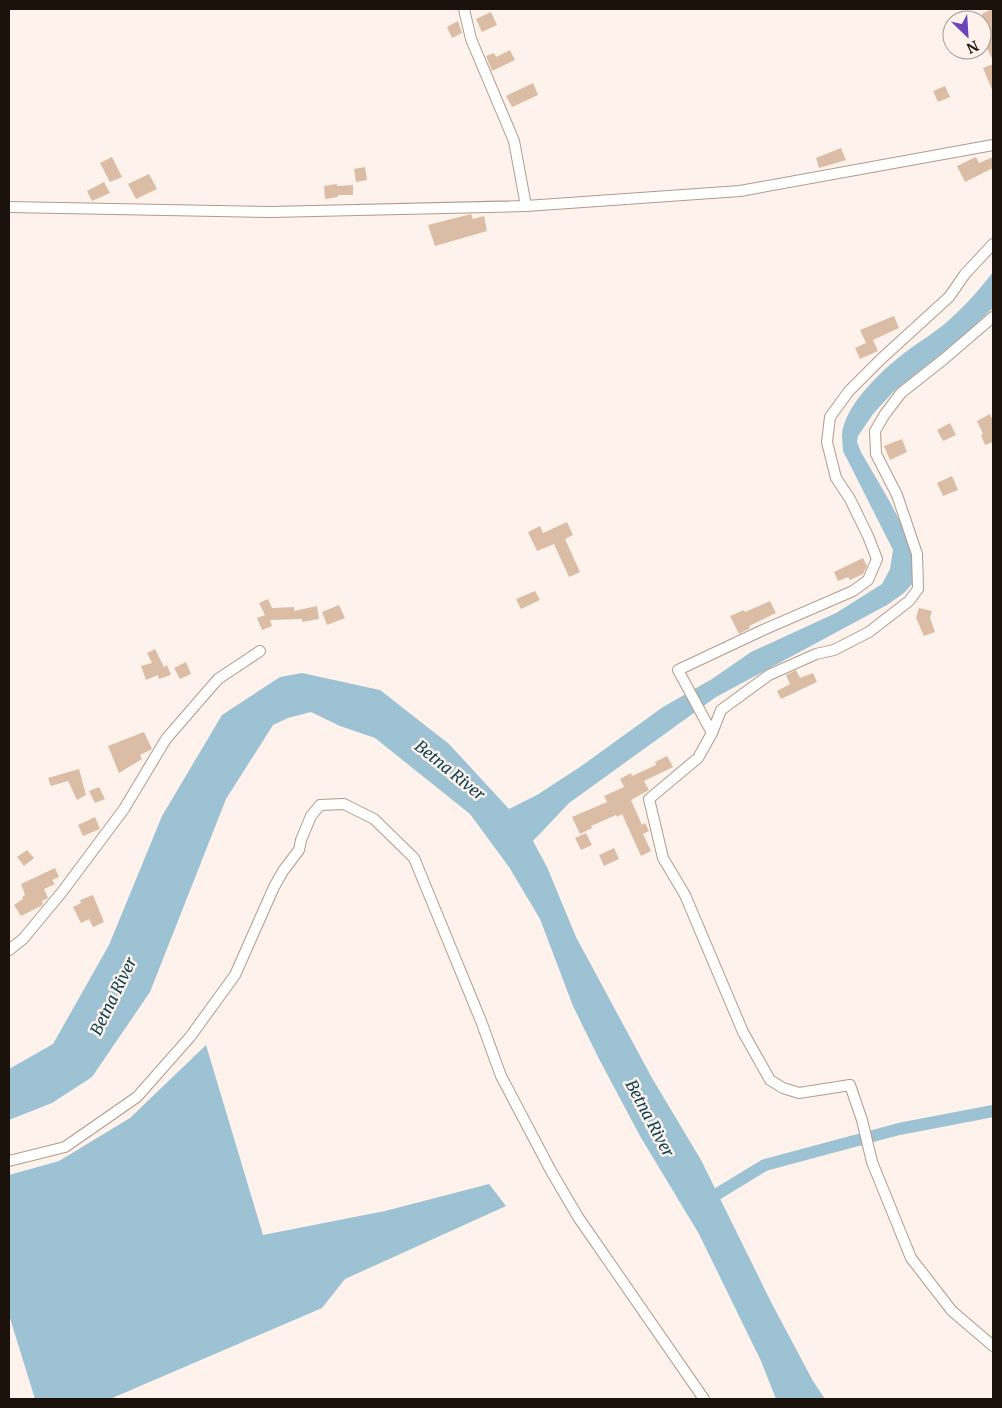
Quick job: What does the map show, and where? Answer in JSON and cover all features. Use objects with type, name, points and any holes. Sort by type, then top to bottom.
[{"type":"street","points":[[464,9],[471,39],[514,140],[526,206]]},
{"type":"street","points":[[9,207],[271,212],[526,206],[740,191],[993,145]]},
{"type":"street","points":[[712,733],[678,670],[852,591],[868,580],[877,559],[853,506],[836,478],[828,442],[830,417],[850,390],[949,297],[965,274],[993,244]]},
{"type":"street","points":[[993,317],[952,353],[901,392],[875,431],[876,454],[897,495],[917,554],[918,589],[909,601],[869,632],[834,650],[816,654],[769,675],[721,710],[712,733],[698,758],[649,799],[663,858],[685,895],[743,1032],[770,1080],[783,1088],[799,1092],[850,1085],[862,1120],[872,1162],[911,1258],[952,1311],[993,1346]]},
{"type":"street","points":[[9,950],[23,938],[62,892],[124,810],[166,739],[218,679],[260,652]]},
{"type":"street","points":[[9,1161],[65,1147],[137,1098],[190,1037],[236,975],[274,887],[283,871],[299,850],[311,816],[320,805],[344,804],[374,819],[414,858],[501,1076],[551,1171],[578,1217],[704,1399]]},
{"type":"water","name":"Betna River","points":[[993,272],[993,308],[960,339],[894,391],[873,414],[858,436],[857,442],[861,452],[906,533],[915,561],[913,583],[904,593],[887,605],[716,697],[569,803],[533,841],[547,867],[576,937],[652,1078],[701,1160],[772,1304],[813,1381],[825,1399],[776,1399],[761,1361],[699,1234],[640,1136],[598,1057],[573,1006],[540,919],[509,867],[470,814],[375,738],[340,726],[311,712],[288,718],[273,725],[226,799],[150,992],[92,1077],[52,1103],[9,1120],[9,1069],[53,1044],[109,945],[162,816],[222,715],[280,677],[302,673],[380,690],[449,744],[509,809],[537,795],[580,767],[663,707],[712,679],[751,652],[836,613],[882,584],[890,569],[893,550],[843,451],[842,435],[844,424],[856,401],[875,379],[903,354],[949,320]]},
{"type":"water","points":[[206,1045],[263,1235],[385,1211],[489,1184],[506,1206],[345,1279],[322,1308],[110,1399],[35,1399],[9,1315],[9,1175],[59,1161],[130,1118]]},
{"type":"building","points":[[993,9],[993,61],[992,10],[990,10]]},
{"type":"building","points":[[491,12],[497,25],[482,32],[476,19]]},
{"type":"building","points":[[458,21],[462,33],[452,38],[447,27]]},
{"type":"building","points":[[510,50],[515,60],[492,71],[486,56],[494,53],[496,57]]},
{"type":"building","points":[[993,64],[993,92],[983,68]]},
{"type":"building","points":[[533,83],[538,95],[512,107],[506,96]]},
{"type":"building","points":[[945,86],[950,97],[938,102],[933,91]]},
{"type":"building","points":[[841,148],[846,160],[819,168],[816,158]]},
{"type":"building","points":[[112,157],[122,177],[110,182],[100,163]]},
{"type":"building","points":[[976,157],[979,163],[993,157],[993,168],[965,182],[957,166]]},
{"type":"building","points":[[365,167],[367,180],[356,182],[354,169]]},
{"type":"building","points":[[149,174],[157,189],[136,199],[128,184]]},
{"type":"building","points":[[104,182],[110,193],[92,201],[87,191]]},
{"type":"building","points":[[337,184],[337,186],[353,185],[353,195],[338,195],[338,197],[325,199],[324,186]]},
{"type":"building","points":[[471,214],[473,219],[484,216],[487,231],[435,246],[428,225]]},
{"type":"building","points":[[894,316],[899,328],[873,340],[878,351],[860,359],[855,348],[866,343],[860,330]]},
{"type":"building","points":[[990,414],[993,421],[993,442],[985,445],[981,435],[983,434],[977,421]]},
{"type":"building","points":[[950,423],[956,435],[943,441],[937,430]]},
{"type":"building","points":[[902,439],[907,452],[890,460],[884,446]]},
{"type":"building","points":[[952,476],[958,490],[943,496],[937,483]]},
{"type":"building","points":[[567,522],[573,535],[565,539],[580,572],[569,577],[554,544],[537,551],[528,532],[540,526],[543,533]]},
{"type":"building","points":[[863,558],[867,566],[863,574],[850,580],[848,577],[838,581],[834,572]]},
{"type":"building","points":[[535,591],[540,600],[521,609],[516,599]]},
{"type":"building","points":[[268,599],[272,608],[294,607],[294,611],[317,606],[319,619],[302,622],[302,619],[270,620],[272,626],[262,630],[257,618],[265,615],[259,603]]},
{"type":"building","points":[[770,601],[776,613],[749,626],[750,628],[739,634],[730,616],[744,610],[745,612]]},
{"type":"building","points":[[339,605],[345,618],[327,625],[322,612]]},
{"type":"building","points":[[919,608],[932,611],[930,618],[935,632],[924,636],[916,618]]},
{"type":"building","points":[[155,649],[164,667],[167,665],[171,675],[159,679],[158,675],[146,680],[141,666],[152,663],[147,653]]},
{"type":"building","points":[[186,662],[191,674],[180,679],[174,668]]},
{"type":"building","points":[[796,670],[800,678],[813,673],[817,682],[781,699],[777,691],[790,684],[786,675]]},
{"type":"building","points":[[144,732],[152,749],[140,755],[142,759],[119,773],[108,746]]},
{"type":"building","points":[[667,756],[673,767],[644,781],[649,790],[631,800],[642,825],[645,823],[649,831],[643,834],[651,851],[641,856],[622,814],[591,826],[592,828],[580,834],[572,817],[607,802],[604,796],[624,787],[620,779],[631,773],[632,776],[656,765],[655,762]]},
{"type":"building","points":[[79,769],[86,795],[77,800],[68,781],[51,786],[48,778]]},
{"type":"building","points":[[99,787],[105,799],[95,803],[89,791]]},
{"type":"building","points":[[95,817],[100,829],[83,836],[78,825]]},
{"type":"building","points":[[586,833],[592,845],[581,850],[575,838]]},
{"type":"building","points":[[614,848],[619,859],[604,866],[599,855]]},
{"type":"building","points":[[27,850],[34,858],[24,866],[17,857]]},
{"type":"building","points":[[55,868],[59,877],[52,880],[55,884],[44,889],[48,898],[42,901],[43,904],[41,906],[21,916],[14,905],[23,899],[22,897],[25,895],[21,884]]},
{"type":"building","points":[[93,895],[104,922],[93,927],[89,919],[81,923],[73,907],[81,903],[80,900]]},
{"type":"waterway","points":[[704,1202],[765,1165],[899,1129],[993,1111]]}]
